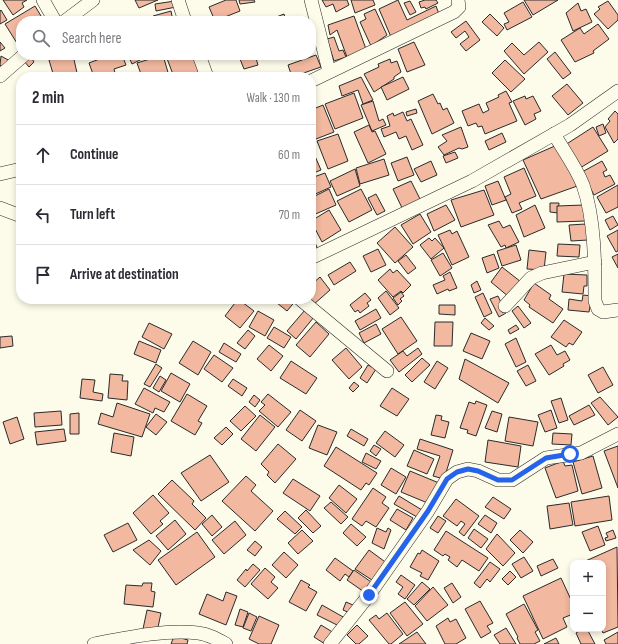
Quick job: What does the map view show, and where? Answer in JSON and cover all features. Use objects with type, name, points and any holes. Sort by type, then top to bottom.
[{"type":"street","points":[[43,0],[53,16]]},
{"type":"street","points":[[72,16],[93,0]]},
{"type":"street","points":[[178,0],[183,16]]},
{"type":"street","points":[[311,0],[315,16]]},
{"type":"street","points":[[316,78],[454,12],[458,4],[471,0]]},
{"type":"street","points":[[316,19],[330,71]]},
{"type":"street","points":[[0,76],[18,60]]},
{"type":"street","points":[[201,60],[205,72]]},
{"type":"street","points":[[316,256],[472,181],[570,126],[618,92]]},
{"type":"street","points":[[554,134],[571,161],[583,186],[594,243],[595,301],[598,309],[603,312],[618,310]]},
{"type":"street","points":[[0,174],[16,170]]},
{"type":"street","points":[[0,208],[16,214]]},
{"type":"street","points":[[505,306],[520,289],[537,275],[552,270],[595,262]]},
{"type":"street","points":[[306,304],[387,371]]},
{"type":"street","points":[[330,644],[369,595],[428,511],[447,479],[457,472],[468,469],[478,471],[498,480],[512,480],[546,458],[581,453],[618,434]]},
{"type":"street","points":[[94,644],[181,632],[198,632],[213,636],[226,644]]},
{"type":"building","points":[[3,0],[27,0],[22,3],[24,7],[13,15]]},
{"type":"building","points":[[135,0],[158,0],[139,8]]},
{"type":"building","points":[[226,0],[236,0],[240,11],[228,16],[213,16],[209,7]]},
{"type":"building","points":[[239,0],[254,0],[255,2],[240,4]]},
{"type":"building","points":[[322,0],[347,0],[349,5],[336,12],[333,4],[326,7]]},
{"type":"building","points":[[351,0],[373,0],[375,5],[355,13]]},
{"type":"building","points":[[398,0],[407,20],[436,6],[439,14],[391,37],[379,9]]},
{"type":"building","points":[[425,0],[436,0],[438,3],[426,9],[425,7],[421,8],[419,2]]},
{"type":"building","points":[[524,0],[558,0],[533,15]]},
{"type":"building","points":[[175,1],[176,7],[156,11],[155,4]]},
{"type":"building","points":[[410,1],[416,12],[410,15],[404,3]]},
{"type":"building","points":[[608,1],[618,15],[618,20],[608,29],[594,14],[600,9],[598,7]]},
{"type":"building","points":[[523,2],[532,17],[507,30],[504,24],[509,22],[504,13]]},
{"type":"building","points":[[578,3],[581,11],[586,9],[592,22],[573,31],[566,13]]},
{"type":"building","points":[[35,6],[41,16],[18,16]]},
{"type":"building","points":[[375,9],[387,35],[371,46],[360,22],[366,19],[364,14]]},
{"type":"building","points":[[1,10],[7,20],[0,24],[0,11]]},
{"type":"building","points":[[171,11],[172,16],[153,16]]},
{"type":"building","points":[[490,14],[504,28],[497,36],[482,22]]},
{"type":"building","points":[[354,16],[366,49],[347,57],[337,30],[330,35],[328,25]]},
{"type":"building","points":[[16,17],[16,42],[5,24]]},
{"type":"building","points":[[466,21],[480,40],[466,51],[460,44],[469,37],[465,31],[456,38],[451,32]]},
{"type":"building","points":[[598,24],[609,39],[593,51],[594,53],[575,62],[561,40],[580,28],[584,34]]},
{"type":"building","points":[[334,37],[339,51],[343,50],[346,57],[334,61],[327,39]]},
{"type":"building","points":[[0,42],[5,48],[0,51]]},
{"type":"building","points":[[414,42],[425,65],[407,72],[398,49]]},
{"type":"building","points":[[539,42],[548,52],[524,74],[504,51],[512,43],[524,55]]},
{"type":"building","points":[[555,52],[571,73],[563,79],[547,59]]},
{"type":"building","points":[[316,55],[321,67],[306,72],[290,72],[288,65],[302,60],[316,60]]},
{"type":"building","points":[[1,56],[10,61],[5,69],[0,65]]},
{"type":"building","points":[[390,59],[391,63],[397,61],[401,72],[394,77],[394,79],[374,92],[364,74],[379,67],[378,64]]},
{"type":"building","points":[[33,60],[34,62],[29,67],[24,61]]},
{"type":"building","points":[[49,60],[74,60],[77,72],[53,72]]},
{"type":"building","points":[[97,60],[124,60],[126,65],[114,69],[115,72],[92,72],[89,63]]},
{"type":"building","points":[[130,60],[140,60],[132,64]]},
{"type":"building","points":[[147,60],[164,60],[168,72],[140,72],[137,63]]},
{"type":"building","points":[[168,60],[197,60],[201,72],[172,72]]},
{"type":"building","points":[[240,60],[256,60],[258,65],[244,69]]},
{"type":"building","points":[[505,60],[525,79],[511,92],[492,73]]},
{"type":"building","points":[[361,77],[373,100],[363,104],[358,90],[342,96],[339,86]]},
{"type":"building","points":[[403,77],[409,89],[387,100],[381,87]]},
{"type":"building","points":[[567,84],[583,103],[568,115],[552,96]]},
{"type":"building","points":[[506,91],[512,102],[509,103],[517,121],[485,134],[482,126],[478,127],[476,123],[468,126],[462,111],[479,104],[483,113],[489,110],[486,103],[499,97],[498,95]]},
{"type":"building","points":[[354,93],[363,118],[335,129],[325,104]]},
{"type":"building","points":[[433,94],[443,110],[447,108],[454,123],[432,134],[418,101]]},
{"type":"building","points":[[525,96],[526,99],[533,96],[541,111],[534,114],[536,119],[525,125],[513,101]]},
{"type":"building","points":[[373,101],[379,121],[383,119],[386,125],[372,131],[361,105]]},
{"type":"building","points":[[323,105],[334,132],[316,139],[316,108]]},
{"type":"building","points":[[416,109],[417,113],[407,116],[406,112]]},
{"type":"building","points":[[615,111],[618,114],[618,139],[614,143],[605,127],[610,121],[608,119]]},
{"type":"building","points":[[403,112],[407,121],[411,119],[423,145],[412,150],[406,136],[399,139],[396,132],[384,137],[381,129],[390,126],[387,116],[393,113],[394,116]]},
{"type":"building","points":[[603,124],[606,133],[599,136],[596,127]]},
{"type":"building","points":[[369,125],[372,132],[375,131],[386,154],[368,163],[354,132]]},
{"type":"building","points":[[461,127],[468,147],[462,149],[459,148],[444,155],[438,147],[447,141],[442,135]]},
{"type":"building","points":[[593,127],[608,151],[580,168],[565,145]]},
{"type":"building","points":[[502,133],[506,142],[489,150],[485,141]]},
{"type":"building","points":[[338,134],[348,161],[328,169],[317,141]]},
{"type":"building","points":[[557,145],[580,185],[541,199],[523,160]]},
{"type":"building","points":[[455,152],[458,158],[446,163],[443,156]]},
{"type":"building","points":[[407,157],[414,175],[398,181],[391,163]]},
{"type":"building","points":[[316,158],[321,170],[316,172]]},
{"type":"building","points":[[384,159],[389,175],[360,184],[356,168]]},
{"type":"building","points":[[431,161],[437,175],[421,182],[414,169]]},
{"type":"building","points":[[602,161],[607,170],[603,172],[605,177],[610,175],[615,184],[594,195],[582,172]]},
{"type":"building","points":[[524,168],[536,196],[519,203],[522,209],[512,213],[505,197],[511,194],[504,177]]},
{"type":"building","points":[[355,169],[360,186],[337,196],[330,181]]},
{"type":"building","points":[[325,173],[331,187],[316,194],[316,176]]},
{"type":"building","points":[[411,181],[421,201],[403,210],[393,189]]},
{"type":"building","points":[[498,181],[506,200],[492,205],[485,186]]},
{"type":"building","points":[[618,185],[618,207],[606,213],[597,197]]},
{"type":"building","points":[[329,189],[336,205],[316,214],[316,196]]},
{"type":"building","points":[[361,189],[372,210],[349,222],[337,201]]},
{"type":"building","points":[[484,190],[494,215],[461,227],[451,200]]},
{"type":"building","points":[[376,194],[385,211],[377,215],[368,198]]},
{"type":"building","points":[[550,203],[559,203],[558,213],[550,212]]},
{"type":"building","points":[[446,205],[455,220],[434,231],[427,214]]},
{"type":"building","points":[[535,205],[545,228],[524,237],[516,215]]},
{"type":"building","points":[[584,205],[585,221],[557,222],[557,206]]},
{"type":"building","points":[[329,210],[341,230],[322,242],[316,231],[316,218]]},
{"type":"building","points":[[420,214],[431,232],[413,244],[401,225]]},
{"type":"building","points":[[613,216],[618,225],[610,230],[605,220]]},
{"type":"building","points":[[499,221],[503,228],[510,225],[519,242],[506,248],[505,245],[501,247],[488,225]]},
{"type":"building","points":[[586,224],[588,240],[571,241],[569,225]]},
{"type":"building","points":[[395,227],[413,247],[395,263],[377,243]]},
{"type":"building","points":[[450,230],[452,234],[457,231],[469,257],[452,265],[438,235]]},
{"type":"building","points":[[618,230],[618,251],[616,252],[607,236]]},
{"type":"building","points":[[429,238],[432,241],[435,238],[444,248],[431,259],[420,245]]},
{"type":"building","points":[[558,244],[580,245],[579,257],[557,256]]},
{"type":"building","points":[[316,245],[319,252],[316,253]]},
{"type":"building","points":[[516,245],[521,260],[502,266],[497,251]]},
{"type":"building","points":[[378,249],[386,265],[371,272],[363,256]]},
{"type":"building","points":[[529,250],[546,252],[544,270],[527,269]]},
{"type":"building","points":[[443,253],[452,268],[440,276],[431,260]]},
{"type":"building","points":[[494,254],[499,268],[487,273],[482,258]]},
{"type":"building","points":[[618,254],[618,268],[612,257]]},
{"type":"building","points":[[406,255],[416,268],[408,274],[398,261]]},
{"type":"building","points":[[350,262],[356,271],[334,285],[328,275]]},
{"type":"building","points":[[502,267],[521,282],[509,297],[491,282]]},
{"type":"building","points":[[390,269],[393,273],[397,270],[411,285],[403,293],[401,291],[393,297],[378,280]]},
{"type":"building","points":[[450,272],[457,288],[449,291],[448,289],[437,294],[433,285],[445,280],[443,276]]},
{"type":"building","points":[[564,274],[587,275],[587,286],[584,286],[583,294],[562,292]]},
{"type":"building","points":[[320,277],[330,290],[316,302],[316,281]]},
{"type":"building","points":[[477,281],[481,290],[474,293],[471,285]]},
{"type":"building","points":[[534,283],[551,295],[549,299],[563,309],[553,323],[529,307],[530,305],[524,300]]},
{"type":"building","points":[[386,291],[399,308],[390,315],[378,298]]},
{"type":"building","points":[[401,292],[404,296],[400,299],[402,301],[398,305],[393,298]]},
{"type":"building","points":[[365,293],[371,300],[367,303],[369,306],[360,313],[358,310],[355,312],[350,305]]},
{"type":"building","points":[[483,293],[492,313],[484,317],[475,297]]},
{"type":"building","points":[[583,295],[592,296],[589,312],[568,310],[569,299],[582,301]]},
{"type":"building","points":[[498,296],[506,313],[499,317],[490,299]]},
{"type":"building","points":[[234,304],[245,304],[254,311],[240,328],[225,316]]},
{"type":"building","points":[[278,304],[293,304],[287,311]]},
{"type":"building","points":[[439,305],[455,305],[455,315],[439,314]]},
{"type":"building","points":[[518,306],[531,323],[524,328],[512,311]]},
{"type":"building","points":[[376,309],[381,318],[360,330],[355,321]]},
{"type":"building","points":[[305,310],[314,317],[296,339],[287,331]]},
{"type":"building","points":[[258,311],[274,320],[265,336],[249,327]]},
{"type":"building","points":[[401,317],[417,341],[398,354],[382,329]]},
{"type":"building","points":[[485,318],[494,326],[489,330],[481,323]]},
{"type":"building","points":[[564,320],[582,332],[573,345],[569,343],[566,347],[551,337]]},
{"type":"building","points":[[316,322],[329,334],[310,357],[296,345]]},
{"type":"building","points":[[435,322],[453,322],[452,346],[434,346]]},
{"type":"building","points":[[149,323],[172,334],[164,349],[142,337]]},
{"type":"building","points":[[376,324],[381,334],[364,343],[359,333]]},
{"type":"building","points":[[516,325],[519,329],[510,334],[508,330]]},
{"type":"building","points":[[274,327],[291,337],[284,348],[267,338]]},
{"type":"building","points":[[248,330],[255,336],[245,349],[237,343]]},
{"type":"building","points":[[471,333],[490,341],[482,359],[463,351]]},
{"type":"building","points":[[12,336],[13,346],[0,348],[0,337]]},
{"type":"building","points":[[516,338],[526,362],[516,367],[505,344]]},
{"type":"building","points":[[139,341],[161,350],[156,363],[134,354]]},
{"type":"building","points":[[193,341],[211,352],[198,375],[179,363]]},
{"type":"building","points":[[224,343],[241,354],[236,362],[219,352]]},
{"type":"building","points":[[269,345],[283,356],[271,371],[257,359]]},
{"type":"building","points":[[551,345],[557,355],[565,351],[570,360],[563,364],[564,366],[549,375],[535,354]]},
{"type":"building","points":[[346,348],[362,367],[349,379],[332,360]]},
{"type":"building","points":[[418,348],[422,354],[399,372],[390,360],[403,351],[407,356]]},
{"type":"building","points":[[214,355],[233,368],[222,382],[204,369]]},
{"type":"building","points":[[422,358],[430,365],[412,382],[405,375]]},
{"type":"building","points":[[465,359],[509,383],[498,403],[459,379]]},
{"type":"building","points":[[291,361],[317,378],[306,394],[280,378]]},
{"type":"building","points":[[437,361],[448,368],[435,389],[424,382]]},
{"type":"building","points":[[156,364],[162,368],[150,387],[144,384]]},
{"type":"building","points":[[368,365],[376,369],[367,383],[360,378]]},
{"type":"building","points":[[528,365],[536,381],[526,386],[517,371]]},
{"type":"building","points":[[603,367],[613,385],[598,393],[588,375]]},
{"type":"building","points":[[171,373],[190,384],[180,402],[161,391]]},
{"type":"building","points":[[110,374],[123,375],[122,381],[128,381],[127,400],[108,398]]},
{"type":"building","points":[[160,376],[166,380],[159,392],[153,388]]},
{"type":"building","points":[[82,379],[95,380],[93,392],[103,394],[102,401],[80,398]]},
{"type":"building","points":[[233,379],[247,388],[242,396],[228,386]]},
{"type":"building","points":[[354,382],[359,386],[353,392],[349,388]]},
{"type":"building","points":[[144,388],[170,402],[164,412],[155,408],[153,413],[135,404]]},
{"type":"building","points":[[392,388],[409,399],[397,416],[380,406]]},
{"type":"building","points":[[187,394],[207,406],[198,421],[202,423],[195,435],[171,421]]},
{"type":"building","points":[[268,394],[291,412],[278,427],[259,411],[265,405],[261,402]]},
{"type":"building","points":[[254,395],[260,400],[255,407],[249,402]]},
{"type":"building","points":[[600,397],[618,417],[608,425],[591,403]]},
{"type":"building","points":[[561,398],[568,420],[559,423],[551,401]]},
{"type":"building","points":[[476,401],[487,405],[476,436],[467,433],[468,430],[460,428],[469,402],[475,404]]},
{"type":"building","points":[[117,403],[150,414],[142,437],[98,424],[101,413],[113,417]]},
{"type":"building","points":[[589,405],[595,415],[574,425],[569,416]]},
{"type":"building","points":[[245,406],[256,416],[241,431],[230,421]]},
{"type":"building","points":[[300,410],[316,421],[302,441],[286,430]]},
{"type":"building","points":[[551,410],[557,428],[545,432],[538,415]]},
{"type":"building","points":[[61,411],[62,425],[35,427],[34,413]]},
{"type":"building","points":[[492,411],[502,414],[497,432],[485,428]]},
{"type":"building","points":[[79,413],[79,434],[70,434],[70,414]]},
{"type":"building","points":[[156,414],[167,422],[156,435],[146,427]]},
{"type":"building","points":[[260,415],[275,427],[256,451],[241,439]]},
{"type":"building","points":[[436,415],[442,416],[441,420],[449,422],[445,438],[431,435]]},
{"type":"building","points":[[17,417],[24,439],[10,444],[3,422]]},
{"type":"building","points":[[509,417],[538,422],[533,446],[505,441]]},
{"type":"building","points":[[318,425],[337,432],[327,455],[309,448]]},
{"type":"building","points":[[226,427],[233,434],[222,445],[214,438]]},
{"type":"building","points":[[64,429],[66,441],[37,445],[35,432]]},
{"type":"building","points":[[351,429],[368,439],[364,446],[347,436]]},
{"type":"building","points":[[385,431],[404,445],[395,457],[376,443]]},
{"type":"building","points":[[114,433],[134,437],[131,456],[111,452]]},
{"type":"building","points":[[553,433],[572,434],[571,445],[552,444]]},
{"type":"building","points":[[420,439],[453,450],[444,479],[433,476],[440,456],[417,449]]},
{"type":"building","points":[[488,440],[521,446],[518,467],[485,462]]},
{"type":"building","points":[[278,444],[296,459],[275,483],[267,475],[269,472],[261,464]]},
{"type":"building","points":[[374,445],[381,449],[376,456],[370,451]]},
{"type":"building","points":[[618,446],[618,488],[604,451]]},
{"type":"building","points":[[336,447],[377,473],[369,485],[366,483],[361,490],[324,466]]},
{"type":"building","points":[[414,450],[434,459],[427,474],[407,466]]},
{"type":"building","points":[[366,453],[381,461],[376,469],[362,462]]},
{"type":"building","points":[[210,455],[229,482],[201,501],[181,473]]},
{"type":"building","points":[[593,456],[602,488],[582,494],[573,462]]},
{"type":"building","points":[[563,461],[565,466],[572,465],[578,491],[556,498],[545,468]]},
{"type":"building","points":[[391,468],[406,477],[396,494],[381,485]]},
{"type":"building","points":[[410,471],[439,483],[430,504],[401,492]]},
{"type":"building","points":[[246,476],[256,485],[251,491],[273,511],[255,531],[222,501]]},
{"type":"building","points":[[293,479],[320,496],[310,511],[283,493]]},
{"type":"building","points":[[172,480],[194,501],[192,504],[206,518],[195,530],[158,494]]},
{"type":"building","points":[[339,485],[357,499],[346,513],[329,498]]},
{"type":"building","points":[[373,488],[386,497],[382,503],[389,508],[376,527],[366,521],[362,526],[352,519]]},
{"type":"building","points":[[153,495],[169,513],[160,521],[163,524],[151,534],[133,513]]},
{"type":"building","points":[[399,496],[422,510],[417,517],[394,504]]},
{"type":"building","points":[[609,496],[612,520],[575,526],[571,502]]},
{"type":"building","points":[[493,497],[511,509],[504,519],[485,507]]},
{"type":"building","points":[[456,499],[479,516],[464,536],[459,532],[465,524],[461,521],[457,526],[443,516]]},
{"type":"building","points":[[331,502],[348,517],[341,524],[324,508]]},
{"type":"building","points":[[569,503],[573,525],[550,529],[547,506]]},
{"type":"building","points":[[397,509],[413,518],[406,530],[390,520]]},
{"type":"building","points":[[306,510],[321,526],[313,533],[298,518]]},
{"type":"building","points":[[285,511],[302,527],[295,534],[277,519]]},
{"type":"building","points":[[212,515],[222,527],[212,536],[202,524]]},
{"type":"building","points":[[485,515],[497,523],[491,533],[478,524]]},
{"type":"building","points":[[438,516],[446,521],[438,533],[430,528]]},
{"type":"building","points":[[175,520],[186,534],[168,550],[156,536]]},
{"type":"building","points":[[235,521],[246,535],[224,554],[212,540]]},
{"type":"building","points":[[128,523],[137,540],[113,552],[104,535]]},
{"type":"building","points":[[351,524],[366,537],[357,546],[343,533]]},
{"type":"building","points":[[598,526],[605,545],[590,551],[582,532]]},
{"type":"building","points":[[377,528],[386,532],[388,528],[391,530],[384,549],[372,543]]},
{"type":"building","points":[[474,529],[488,539],[481,548],[468,538]]},
{"type":"building","points":[[302,530],[313,541],[298,554],[288,543]]},
{"type":"building","points":[[520,530],[533,542],[523,553],[510,540]]},
{"type":"building","points":[[613,530],[616,538],[606,541],[605,538],[608,537],[606,533]]},
{"type":"building","points":[[446,531],[488,558],[479,571],[462,560],[457,567],[448,560],[450,557],[445,554],[443,556],[434,550]]},
{"type":"building","points":[[197,532],[215,557],[176,585],[158,560]]},
{"type":"building","points":[[497,534],[515,553],[503,566],[486,549]]},
{"type":"building","points":[[149,540],[161,551],[150,565],[133,550]]},
{"type":"building","points":[[255,541],[262,547],[255,556],[247,550]]},
{"type":"building","points":[[617,547],[618,627],[606,632],[606,560],[588,560]]},
{"type":"building","points":[[369,550],[388,564],[375,582],[355,569]]},
{"type":"building","points":[[422,550],[439,561],[428,580],[420,576],[422,573],[410,567],[418,553],[420,554]]},
{"type":"building","points":[[284,552],[298,565],[286,578],[272,565]]},
{"type":"building","points":[[524,557],[533,571],[521,578],[512,564]]},
{"type":"building","points":[[335,558],[353,571],[349,577],[345,574],[340,581],[326,570]]},
{"type":"building","points":[[553,559],[558,568],[541,576],[537,566]]},
{"type":"building","points":[[490,562],[500,569],[490,582],[487,579],[480,588],[474,583]]},
{"type":"building","points":[[253,564],[260,570],[245,587],[237,580],[246,569],[247,571]]},
{"type":"building","points":[[265,568],[275,577],[271,582],[278,588],[268,599],[251,584]]},
{"type":"building","points":[[354,570],[374,584],[367,594],[347,580]]},
{"type":"building","points":[[510,571],[516,577],[508,585],[502,579]]},
{"type":"building","points":[[401,575],[415,585],[405,599],[398,594],[403,587],[396,582]]},
{"type":"building","points":[[561,578],[570,598],[570,615],[563,618],[567,627],[543,639],[523,596]]},
{"type":"building","points":[[301,580],[310,585],[308,587],[317,592],[306,611],[289,602]]},
{"type":"building","points":[[422,582],[430,589],[414,605],[407,599]]},
{"type":"building","points":[[143,583],[152,583],[151,591],[155,592],[153,607],[124,604],[126,585],[142,586]]},
{"type":"building","points":[[452,583],[461,597],[453,603],[444,588]]},
{"type":"building","points":[[433,587],[448,605],[427,621],[415,606]]},
{"type":"building","points":[[226,592],[237,596],[226,625],[199,614],[207,594],[223,601]]},
{"type":"building","points":[[480,601],[493,623],[487,626],[491,632],[481,638],[465,609]]},
{"type":"building","points":[[346,602],[353,605],[350,613],[343,610]]},
{"type":"building","points":[[405,602],[423,624],[407,636],[390,613]]},
{"type":"building","points":[[524,604],[538,630],[535,632],[540,641],[534,644],[520,644],[506,614]]},
{"type":"building","points":[[322,605],[345,618],[341,627],[317,615]]},
{"type":"building","points":[[240,609],[248,612],[243,627],[235,625]]},
{"type":"building","points":[[147,610],[161,613],[157,632],[143,629]]},
{"type":"building","points":[[249,613],[257,617],[251,631],[243,628]]},
{"type":"building","points":[[387,613],[403,634],[391,644],[389,644],[369,620],[376,615],[379,619]]},
{"type":"building","points":[[259,616],[279,625],[271,644],[259,644],[249,639]]},
{"type":"building","points":[[448,618],[450,622],[456,619],[466,638],[456,644],[445,644],[436,626]]},
{"type":"building","points":[[321,625],[334,633],[325,644],[314,637]]},
{"type":"building","points":[[357,625],[368,636],[359,644],[356,644],[347,635]]},
{"type":"building","points":[[506,628],[516,644],[500,644],[494,635]]},
{"type":"building","points":[[417,632],[426,644],[399,644]]},
{"type":"building","points":[[589,632],[595,644],[581,644],[576,633]]},
{"type":"building","points":[[618,632],[618,644],[606,644],[604,640]]},
{"type":"building","points":[[174,636],[188,640],[187,644],[171,644]]},
{"type":"building","points":[[556,638],[559,644],[544,644]]},
{"type":"route","points":[[369,595],[428,511],[447,479],[457,472],[468,469],[478,471],[498,480],[512,480],[538,461],[554,456],[570,454]]}]
